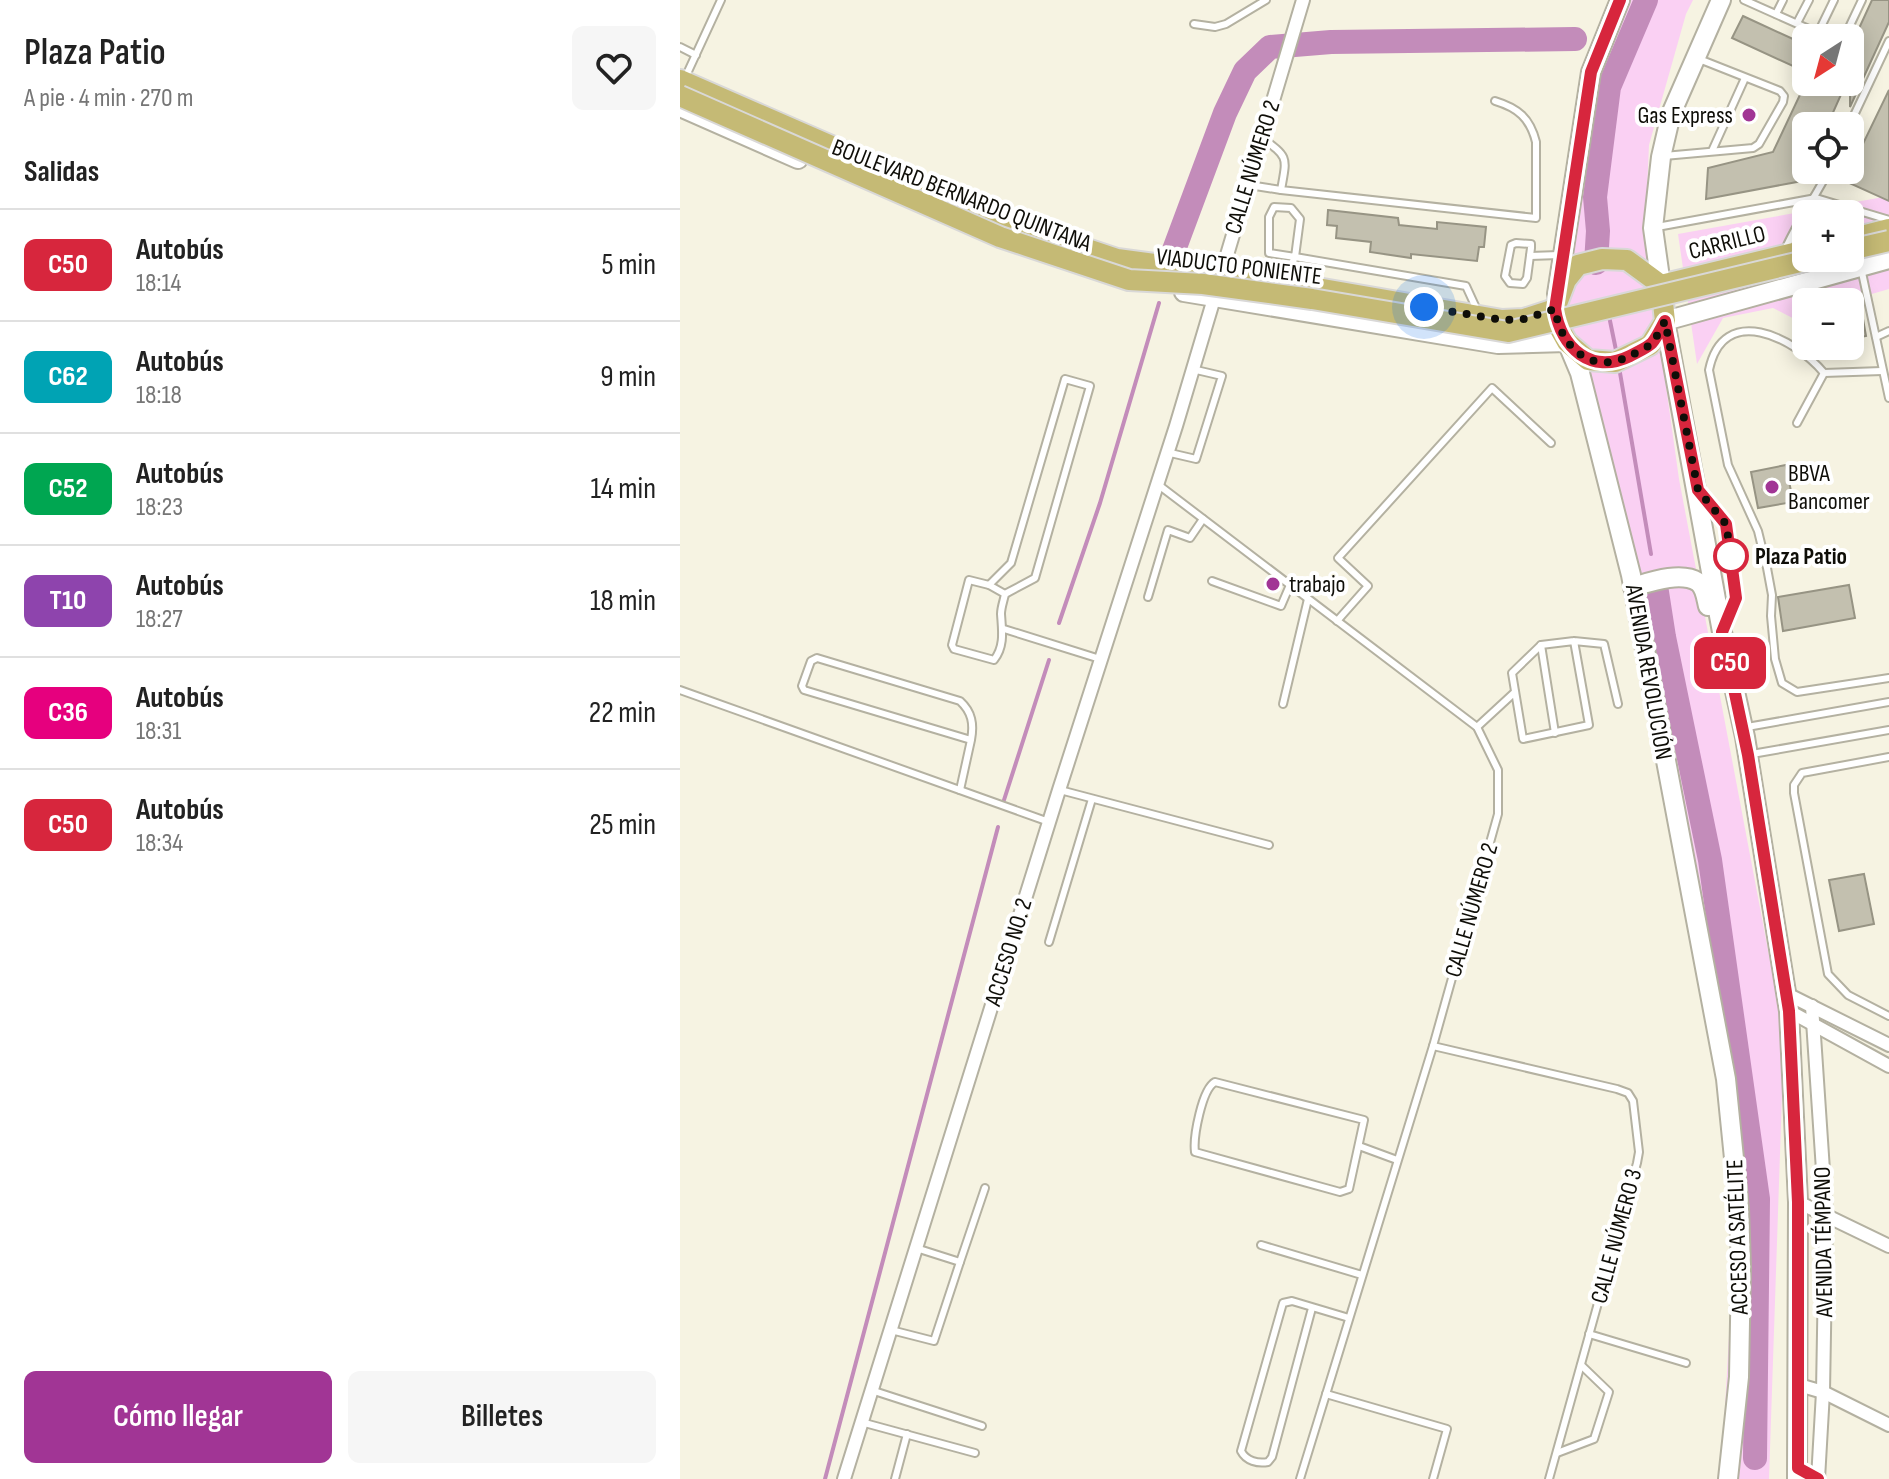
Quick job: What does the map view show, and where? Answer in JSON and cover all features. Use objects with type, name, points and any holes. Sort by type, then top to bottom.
[{"type":"main road","points":[[1620,0],[1591,72],[1555,309],[1557,324],[1567,342],[1588,360],[1615,362],[1650,345],[1665,321],[1792,272]]},
{"type":"main road","points":[[1721,0],[1671,114],[1661,157],[1653,228],[1665,321],[1722,632],[1748,755],[1787,1002],[1798,1202],[1797,1474]]},
{"type":"main road","name":"VIADUCTO PONIENTE","points":[[681,86],[1000,237],[1129,280],[1203,284],[1508,332],[1792,264]]},
{"type":"main road","name":"BOULEVARD BERNARDO QUINTANA","points":[[681,86],[1001,220],[1117,259],[1283,282],[1502,320],[1524,319],[1555,309]]},
{"type":"main road","name":"BOULEVARD BERNARDO QUINTANA","points":[[680,107],[952,224],[1044,260],[1139,286],[1498,344],[1567,342]]},
{"type":"main road","points":[[1864,242],[1889,229]]},
{"type":"main road","points":[[1864,246],[1889,241]]},
{"type":"main road","points":[[1864,251],[1889,259]]},
{"type":"main road","name":"CARRILLO","points":[[1661,285],[1792,253]]},
{"type":"main road","points":[[1555,309],[1566,280],[1578,265],[1602,259],[1627,260],[1661,285]]},
{"type":"main road","name":"AVENIDA REVOLUCIÓN","points":[[1567,342],[1580,373],[1637,586],[1710,1006]]},
{"type":"main road","points":[[1637,586],[1676,578],[1697,581],[1704,589],[1718,655],[1732,670]]},
{"type":"main road","name":"ACCESO A SATÉLITE","points":[[1710,1006],[1726,1079],[1740,1223],[1739,1377],[1729,1474]]},
{"type":"street","name":"CALLE NÚMERO 2","points":[[1176,426],[1208,295],[1220,273],[1303,0]]},
{"type":"street","name":"ACCESO NO. 2","points":[[844,1479],[1100,659],[1176,426]]},
{"type":"street","points":[[1787,1002],[1812,1006],[1889,1045]]},
{"type":"street","points":[[1787,1002],[1811,1025],[1889,1066]]},
{"type":"street","name":"AVENIDA TÉMPANO","points":[[1812,1006],[1826,1215],[1818,1479]]},
{"type":"street","points":[[1798,1202],[1888,1242]]},
{"type":"street","points":[[1799,1385],[1887,1419]]},
{"type":"street","points":[[1797,1474],[1818,1479]]},
{"type":"lane","points":[[681,86],[721,0]]},
{"type":"lane","points":[[1194,24],[1215,27],[1226,24],[1266,0]]},
{"type":"lane","points":[[1744,0],[1797,23],[1809,0]]},
{"type":"lane","points":[[1762,8],[1765,0]]},
{"type":"lane","points":[[1776,14],[1783,0]]},
{"type":"lane","points":[[1822,24],[1834,0]]},
{"type":"lane","points":[[1851,24],[1862,0]]},
{"type":"lane","points":[[1856,112],[1889,41]]},
{"type":"lane","points":[[680,47],[696,55]]},
{"type":"lane","points":[[1661,157],[1753,148],[1759,144],[1783,102],[1784,96],[1780,91],[1695,57]]},
{"type":"lane","points":[[1712,151],[1745,78]]},
{"type":"lane","points":[[1247,184],[1536,218],[1534,131],[1521,111],[1495,101]]},
{"type":"lane","points":[[1261,136],[1282,153],[1286,161],[1281,190]]},
{"type":"lane","points":[[1782,255],[1822,184]]},
{"type":"lane","points":[[1653,228],[1816,198],[1889,220]]},
{"type":"lane","points":[[1283,282],[1295,257],[1300,219],[1291,208],[1274,207],[1270,211],[1269,253],[1295,257],[1466,286],[1481,317]]},
{"type":"lane","points":[[1531,244],[1530,256],[1523,284],[1506,280],[1511,245],[1531,244]]},
{"type":"lane","points":[[1530,256],[1563,255]]},
{"type":"lane","points":[[1859,272],[1889,398]]},
{"type":"lane","points":[[1876,337],[1889,331]]},
{"type":"lane","points":[[1882,371],[1824,373],[1797,347],[1756,332],[1734,332],[1724,337],[1709,370],[1728,465],[1758,531],[1767,568],[1772,595],[1775,659],[1782,683],[1797,692],[1889,678]]},
{"type":"lane","points":[[1166,452],[1196,459],[1222,376],[1192,369]]},
{"type":"lane","points":[[1797,423],[1824,373]]},
{"type":"lane","points":[[989,585],[1011,563],[1065,379],[1090,386],[1035,578],[1005,594]]},
{"type":"lane","points":[[1337,621],[1368,586],[1338,558],[1492,388],[1551,443]]},
{"type":"lane","name":"CALLE NÚMERO 2","points":[[1156,483],[1477,727],[1498,770],[1498,814],[1433,1046],[1300,1479]]},
{"type":"lane","points":[[1148,597],[1168,530],[1190,538],[1203,519]]},
{"type":"lane","points":[[969,580],[989,585],[1005,594],[1001,613],[1004,629],[998,656],[994,660],[954,649],[952,645],[969,580]]},
{"type":"lane","points":[[1212,581],[1281,606],[1290,585]]},
{"type":"lane","points":[[1283,704],[1308,599]]},
{"type":"lane","points":[[1004,629],[1100,659]]},
{"type":"lane","points":[[1574,641],[1589,725],[1523,739],[1512,673],[1541,645],[1574,641],[1604,644],[1618,704]]},
{"type":"lane","points":[[1541,645],[1555,733]]},
{"type":"lane","points":[[960,790],[971,740],[971,716],[960,701],[817,658],[809,663],[802,686],[804,690],[971,740]]},
{"type":"lane","points":[[680,690],[1049,822]]},
{"type":"lane","points":[[1477,727],[1515,692]]},
{"type":"lane","points":[[1743,728],[1889,702]]},
{"type":"lane","points":[[1748,755],[1889,730]]},
{"type":"lane","points":[[1889,757],[1802,773],[1794,785],[1795,809],[1828,974],[1848,995],[1889,1016]]},
{"type":"lane","points":[[1059,790],[1269,845]]},
{"type":"lane","points":[[1049,942],[1092,799]]},
{"type":"lane","name":"CALLE NÚMERO 3","points":[[1433,1046],[1617,1089],[1628,1093],[1633,1101],[1639,1152],[1549,1479]]},
{"type":"lane","points":[[1215,1082],[1360,1118],[1365,1125],[1359,1146],[1349,1189],[1344,1192],[1200,1155],[1194,1147],[1209,1086],[1215,1082]]},
{"type":"lane","points":[[1359,1146],[1397,1160]]},
{"type":"lane","points":[[891,1330],[934,1341],[985,1188]]},
{"type":"lane","points":[[1261,1245],[1362,1275]]},
{"type":"lane","points":[[916,1248],[960,1262]]},
{"type":"lane","points":[[1312,1308],[1272,1457],[1262,1463],[1249,1460],[1241,1451],[1282,1306],[1288,1300],[1349,1318]]},
{"type":"lane","points":[[1589,1334],[1686,1363]]},
{"type":"lane","points":[[1557,1453],[1594,1439],[1609,1392],[1581,1365]]},
{"type":"lane","points":[[870,1390],[982,1426]]},
{"type":"lane","points":[[1326,1394],[1447,1429],[1433,1479]]},
{"type":"lane","points":[[861,1422],[975,1453]]},
{"type":"lane","points":[[895,1479],[907,1434]]},
{"type":"shaded area","points":[[1619,0],[1693,0],[1686,14],[1649,145],[1645,237],[1679,479],[1784,1035],[1769,1479],[1721,1479],[1737,1193],[1654,700],[1559,277],[1578,97]]},
{"type":"shaded area","points":[[1889,196],[1889,289],[1864,296],[1864,288],[1792,288],[1792,318],[1773,308],[1723,318],[1697,364],[1678,234],[1792,213],[1792,272],[1864,272],[1864,201]]},
{"type":"building","points":[[1872,0],[1889,0],[1889,22],[1864,76],[1864,24],[1861,24]]},
{"type":"building","points":[[1743,16],[1792,39],[1792,66],[1732,38]]},
{"type":"building","points":[[1889,90],[1889,201],[1852,184],[1864,184],[1864,142]]},
{"type":"building","points":[[1799,96],[1840,96],[1833,112],[1792,112],[1792,183],[1706,199],[1708,168],[1773,152]]},
{"type":"building","points":[[1328,210],[1398,218],[1399,225],[1437,229],[1437,222],[1486,227],[1484,247],[1479,247],[1477,261],[1411,254],[1411,258],[1370,252],[1371,242],[1336,238],[1337,226],[1327,225]]},
{"type":"building","name":"BBVA Bancomer","points":[[1786,465],[1793,502],[1758,508],[1751,472]]},
{"type":"building","points":[[1849,585],[1855,618],[1783,631],[1778,597]]},
{"type":"building","points":[[1864,874],[1874,924],[1839,931],[1829,880]]},
{"type":"waterway","points":[[1596,263],[1598,231],[1595,197],[1609,87],[1646,0]]},
{"type":"waterway","points":[[1171,258],[1225,113],[1245,71],[1270,47],[1331,42],[1575,39]]},
{"type":"waterway","points":[[1059,623],[1100,503],[1159,303]]},
{"type":"waterway","points":[[1609,316],[1617,355]]},
{"type":"waterway","points":[[1619,367],[1651,554]]},
{"type":"waterway","points":[[1657,592],[1710,860],[1758,1199],[1755,1458]]},
{"type":"waterway","points":[[1004,800],[1049,660]]},
{"type":"waterway","points":[[825,1479],[998,827]]},
{"type":"bus line","name":"C50","points":[[1620,0],[1591,72],[1585,99],[1555,309],[1557,324],[1567,342],[1588,360],[1615,362],[1650,345],[1665,321],[1698,490],[1726,524],[1736,598],[1722,632],[1748,755],[1789,1011],[1798,1202],[1798,1468],[1818,1479]]},
{"type":"place","name":"Gas Express","points":[[1749,115]]},
{"type":"place","name":"BBVA Bancomer","points":[[1772,487]]},
{"type":"place","name":"Plaza Patio","points":[[1731,556]]},
{"type":"place","name":"trabajo","points":[[1273,584]]},
{"type":"route","points":[[1424,307],[1502,320],[1524,319],[1555,309],[1557,324],[1567,342],[1592,361],[1615,362],[1650,345],[1665,321],[1698,490],[1726,524],[1731,556]]}]
